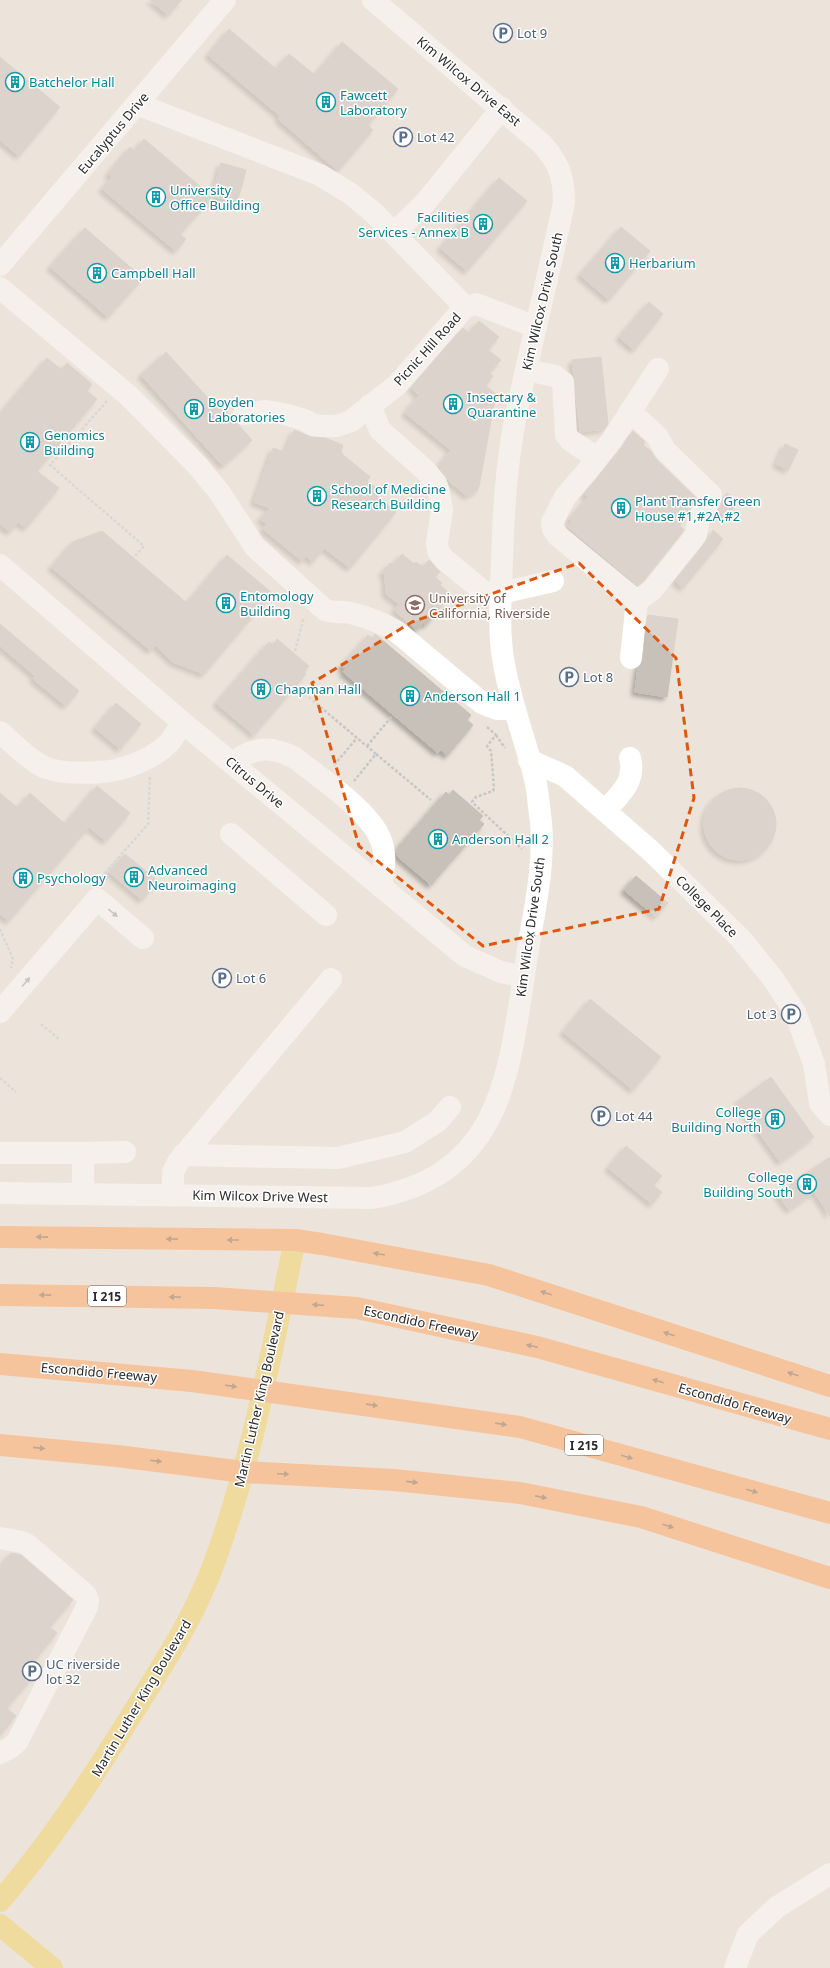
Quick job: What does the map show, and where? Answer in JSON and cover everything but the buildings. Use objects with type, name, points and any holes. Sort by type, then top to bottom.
[{"type":"highway","points":[[0,1237],[294,1240],[489,1275],[830,1386]]},
{"type":"highway","name":"Escondido Freeway","points":[[0,1295],[214,1298],[357,1308],[537,1348],[830,1429]]},
{"type":"highway","name":"Escondido Freeway","points":[[0,1364],[192,1380],[520,1427],[830,1513]]},
{"type":"highway","points":[[0,1445],[117,1456],[244,1472],[394,1480],[520,1493],[641,1517],[830,1578]]},
{"type":"main road","name":"Martin Luther King Boulevard","points":[[0,1901],[26,1870],[87,1788],[182,1632],[213,1567],[244,1472],[272,1350],[294,1240]]},
{"type":"main road","points":[[0,1925],[52,1968]]},
{"type":"street","name":"Eucalyptus Drive","points":[[0,266],[225,0]]},
{"type":"street","name":"Kim Wilcox Drive East","points":[[373,0],[502,108],[542,144],[551,154],[559,168]]},
{"type":"street","points":[[137,104],[320,175],[351,194],[374,213],[465,307],[476,304],[536,327]]},
{"type":"street","points":[[394,234],[425,203],[502,108]]},
{"type":"street","name":"Kim Wilcox Drive South","points":[[490,1118],[503,1087],[524,977],[540,876],[542,845],[535,780],[515,709],[503,658],[501,592],[505,493],[514,430],[564,203],[564,183],[559,168]]},
{"type":"street","points":[[0,288],[119,387],[197,465],[220,493],[255,547],[325,610],[350,613],[381,623],[396,631],[482,703],[497,709],[515,709]]},
{"type":"street","name":"Picnic Hill Road","points":[[244,414],[266,411],[305,420],[313,425],[337,426],[359,416],[370,405],[397,385],[465,307]]},
{"type":"street","points":[[637,601],[558,536],[553,529],[552,523],[565,497],[597,458],[658,368]]},
{"type":"street","points":[[526,370],[555,376],[563,382],[566,434],[570,440],[597,458]]},
{"type":"street","points":[[370,405],[380,430],[436,483],[442,510],[437,543],[438,551],[444,559],[484,592],[501,592],[553,581]]},
{"type":"street","points":[[630,411],[657,436],[664,450],[711,495],[710,500],[699,517],[696,535],[652,590],[637,601],[631,658]]},
{"type":"street","name":"Citrus Drive","points":[[0,565],[182,722],[465,956],[501,972],[524,977]]},
{"type":"street","points":[[0,732],[40,765],[55,771],[99,772],[126,767],[148,757],[170,742],[182,722]]},
{"type":"street","points":[[232,763],[254,750],[266,749],[282,751],[295,758],[361,813],[380,838],[384,866],[381,887]]},
{"type":"street","points":[[605,811],[629,783],[632,769],[630,758]]},
{"type":"street","name":"College Place","points":[[529,760],[565,776],[652,851],[741,939],[774,980],[795,1012],[814,1064],[825,1109]]},
{"type":"street","points":[[231,834],[326,915]]},
{"type":"street","points":[[0,1012],[97,899],[143,938]]},
{"type":"street","points":[[173,1194],[173,1172],[184,1155],[331,979]]},
{"type":"street","points":[[184,1155],[338,1158],[405,1142],[438,1121],[450,1107]]},
{"type":"street","name":"Kim Wilcox Drive West","points":[[0,1193],[173,1194],[372,1198],[397,1193],[421,1185],[442,1172],[462,1156],[477,1138],[490,1118]]},
{"type":"street","points":[[0,1153],[125,1152]]},
{"type":"street","points":[[83,1153],[83,1193]]},
{"type":"street","points":[[0,1538],[22,1542],[28,1546],[86,1595],[88,1601],[87,1607],[17,1742],[10,1748],[0,1753]]},
{"type":"street","points":[[735,1968],[748,1934],[777,1907],[830,1874]]},
{"type":"path","points":[[119,387],[50,465],[144,546],[135,556]]},
{"type":"path","points":[[295,651],[303,624],[307,593]]},
{"type":"path","points":[[305,694],[431,800]]},
{"type":"path","points":[[367,746],[393,715]]},
{"type":"path","points":[[484,724],[496,735],[507,751]]},
{"type":"path","points":[[496,735],[487,746],[490,751],[494,788],[490,793],[476,797],[472,802],[525,851],[525,844]]},
{"type":"path","points":[[339,770],[333,765],[357,738]]},
{"type":"path","points":[[349,778],[353,781],[376,754]]},
{"type":"path","points":[[112,865],[148,824],[150,769],[148,757]]},
{"type":"path","points":[[0,929],[12,959],[10,974]]},
{"type":"path","points":[[41,1024],[59,1039]]},
{"type":"path","points":[[0,1078],[16,1092]]},
{"type":"highlighted area","points":[[579,563],[676,658],[694,798],[659,909],[483,946],[359,846],[312,683],[412,622]]},
{"type":"place","name":"Lot 9","points":[[503,33]]},
{"type":"place","name":"Batchelor Hall","points":[[15,82]]},
{"type":"place","name":"Fawcett Laboratory","points":[[326,102]]},
{"type":"place","name":"Lot 42","points":[[403,137]]},
{"type":"place","name":"University Office Building","points":[[156,197]]},
{"type":"place","name":"Facilities Services - Annex B","points":[[483,224]]},
{"type":"place","name":"Herbarium","points":[[615,263]]},
{"type":"place","name":"Campbell Hall","points":[[97,273]]},
{"type":"place","name":"Insectary & Quarantine","points":[[453,404]]},
{"type":"place","name":"Boyden Laboratories","points":[[194,409]]},
{"type":"place","name":"Genomics Building","points":[[30,442]]},
{"type":"place","name":"School of Medicine Research Building","points":[[317,496]]},
{"type":"place","name":"Plant Transfer Green House #1,#2A,#2","points":[[621,508]]},
{"type":"place","name":"Entomology Building","points":[[226,603]]},
{"type":"place","name":"University of California, Riverside","points":[[415,605]]},
{"type":"place","name":"Lot 8","points":[[569,677]]},
{"type":"place","name":"Chapman Hall","points":[[261,689]]},
{"type":"place","name":"Anderson Hall 1","points":[[410,696]]},
{"type":"place","name":"Anderson Hall 2","points":[[438,839]]},
{"type":"place","name":"Advanced Neuroimaging","points":[[134,877]]},
{"type":"place","name":"Psychology","points":[[23,878]]},
{"type":"place","name":"Lot 6","points":[[222,978]]},
{"type":"place","name":"Lot 3","points":[[791,1014]]},
{"type":"place","name":"Lot 44","points":[[601,1116]]},
{"type":"place","name":"College Building North","points":[[775,1119]]},
{"type":"place","name":"College Building South","points":[[807,1184]]},
{"type":"place","name":"UC riverside lot 32","points":[[32,1671]]}]
